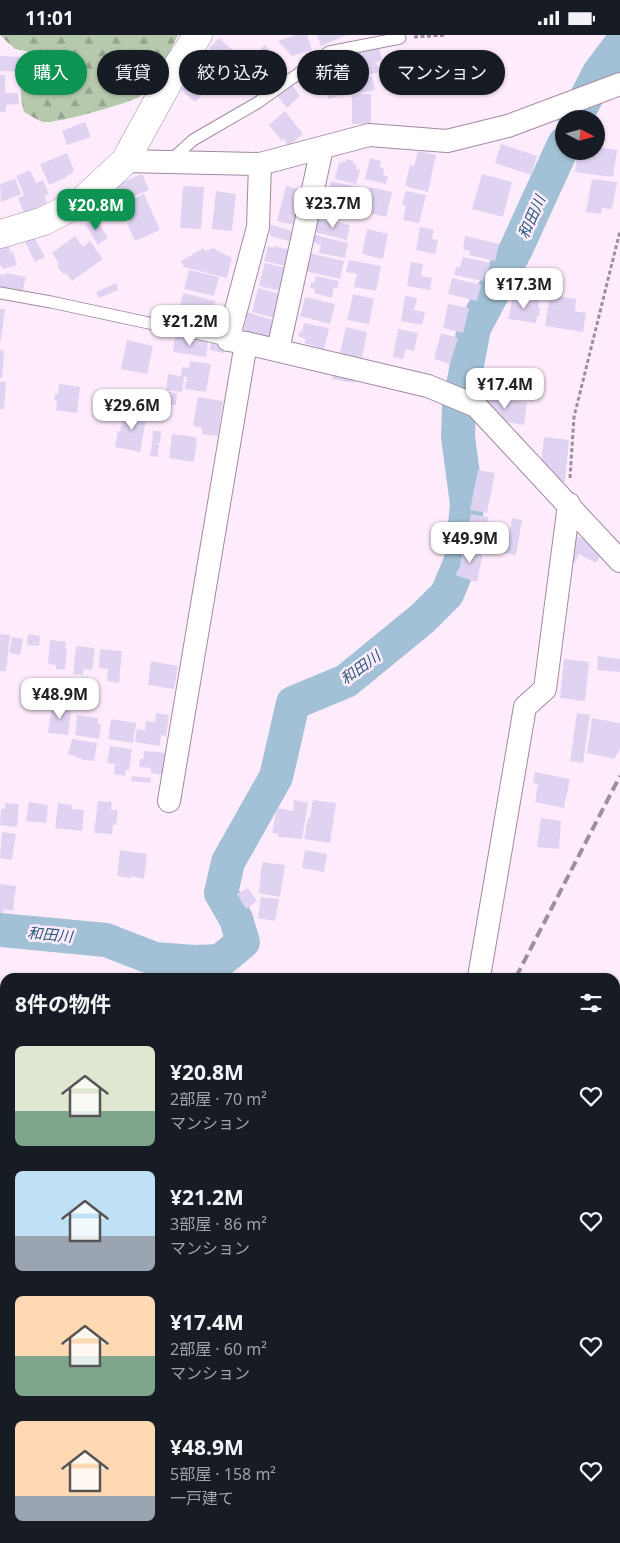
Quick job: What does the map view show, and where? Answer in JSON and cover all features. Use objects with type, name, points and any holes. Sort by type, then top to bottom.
[{"type":"street","points":[[0,234],[44,221],[82,201],[125,161],[175,70],[198,35]]},
{"type":"street","points":[[125,161],[260,164],[369,135],[447,141],[508,125],[620,84]]},
{"type":"street","points":[[278,350],[322,148]]},
{"type":"street","points":[[169,801],[237,341],[258,227],[260,164]]},
{"type":"street","points":[[237,341],[428,386],[476,406],[620,561]]},
{"type":"street","points":[[480,973],[526,707],[545,689],[568,504]]},
{"type":"lane","points":[[168,163],[193,140],[257,103],[329,53],[400,38]]},
{"type":"lane","points":[[0,293],[52,302],[237,341]]},
{"type":"path","points":[[400,38],[446,35]]},
{"type":"path","points":[[568,504],[574,417],[620,231]]},
{"type":"green space","points":[[0,35],[178,35],[169,53],[169,50],[97,50],[97,95],[141,95],[123,103],[93,112],[51,122],[44,122],[24,112],[21,95],[87,95],[87,50],[15,49]]},
{"type":"building","points":[[296,35],[307,35],[312,50],[297,50],[297,54],[292,56],[278,41]]},
{"type":"building","points":[[317,35],[347,35],[321,46]]},
{"type":"building","points":[[219,38],[232,50],[212,50],[209,48]]},
{"type":"building","points":[[378,43],[379,61],[376,62],[379,72],[369,75],[369,50],[347,49]]},
{"type":"building","points":[[265,45],[269,50],[260,50]]},
{"type":"building","points":[[0,56],[15,57],[15,72],[0,71]]},
{"type":"building","points":[[0,75],[5,75],[5,93],[15,93],[15,95],[18,95],[19,104],[6,105],[6,112],[0,112]]},
{"type":"building","points":[[372,76],[375,90],[369,91],[369,77]]},
{"type":"building","points":[[290,82],[297,92],[297,95],[300,96],[287,108],[277,95],[287,95],[287,84]]},
{"type":"building","points":[[371,94],[371,124],[352,124],[352,95]]},
{"type":"building","points":[[187,95],[202,95],[195,102]]},
{"type":"building","points":[[327,95],[344,95],[328,99]]},
{"type":"building","points":[[285,111],[303,134],[288,146],[284,139],[282,141],[269,125]]},
{"type":"building","points":[[85,122],[91,137],[67,145],[62,131]]},
{"type":"building","points":[[501,144],[537,156],[531,175],[495,163]]},
{"type":"building","points":[[605,148],[617,150],[613,177],[575,172],[577,160],[605,160]]},
{"type":"building","points":[[418,151],[436,155],[428,192],[405,186],[410,165],[414,166]]},
{"type":"building","points":[[67,153],[74,170],[73,173],[49,185],[40,164]]},
{"type":"building","points":[[370,158],[381,161],[380,167],[384,168],[383,175],[388,176],[386,184],[365,179]]},
{"type":"building","points":[[346,159],[353,161],[353,164],[357,165],[356,169],[360,170],[356,184],[335,179],[339,162],[346,162]]},
{"type":"building","points":[[30,170],[36,183],[43,180],[49,194],[44,196],[47,203],[24,213],[18,198],[24,195],[16,176]]},
{"type":"building","points":[[142,174],[149,190],[122,201],[115,185]]},
{"type":"building","points":[[482,174],[512,182],[503,217],[472,209]]},
{"type":"building","points":[[15,179],[21,194],[1,202],[0,184]]},
{"type":"building","points":[[592,179],[617,182],[612,209],[602,208],[601,214],[586,212]]},
{"type":"building","points":[[331,181],[357,187],[353,211],[349,212],[326,207]]},
{"type":"building","points":[[183,186],[204,187],[201,229],[180,228]]},
{"type":"building","points":[[286,186],[307,191],[298,226],[277,221]]},
{"type":"building","points":[[370,187],[392,192],[386,217],[364,212]]},
{"type":"building","points":[[216,191],[236,194],[232,231],[212,229]]},
{"type":"building","points":[[406,191],[426,195],[419,223],[403,220],[406,206],[402,205]]},
{"type":"building","points":[[144,194],[160,230],[135,241],[127,223],[130,221],[122,204]]},
{"type":"building","points":[[95,217],[108,238],[98,245],[85,224]]},
{"type":"building","points":[[317,219],[350,225],[347,240],[314,232]]},
{"type":"building","points":[[265,223],[295,232],[292,242],[270,236],[270,230],[264,228]]},
{"type":"building","points":[[420,227],[434,230],[432,239],[438,240],[435,254],[416,250]]},
{"type":"building","points":[[367,229],[388,234],[383,259],[362,254]]},
{"type":"building","points":[[315,235],[348,243],[345,258],[319,253],[321,245],[313,242]]},
{"type":"building","points":[[75,236],[83,247],[90,241],[103,259],[72,281],[57,266],[59,264],[52,253]]},
{"type":"building","points":[[465,236],[499,244],[495,261],[469,255],[470,251],[463,249]]},
{"type":"building","points":[[34,237],[45,257],[35,262],[25,242]]},
{"type":"building","points":[[8,244],[17,265],[3,269],[0,266],[0,246]]},
{"type":"building","points":[[268,246],[290,250],[285,266],[264,261]]},
{"type":"building","points":[[204,248],[206,251],[213,248],[232,258],[227,278],[184,267],[181,261]]},
{"type":"building","points":[[309,253],[344,261],[340,279],[305,271]]},
{"type":"building","points":[[463,257],[490,263],[488,273],[486,273],[483,281],[454,275],[456,267],[460,267]]},
{"type":"building","points":[[349,260],[381,266],[376,291],[354,287],[357,274],[346,272]]},
{"type":"building","points":[[411,262],[423,264],[421,276],[432,278],[430,290],[407,286]]},
{"type":"building","points":[[265,263],[286,268],[281,291],[259,286]]},
{"type":"building","points":[[189,270],[219,277],[214,296],[184,289]]},
{"type":"building","points":[[6,273],[26,277],[21,297],[0,294],[0,274],[5,275]]},
{"type":"building","points":[[316,276],[339,281],[337,288],[334,287],[332,298],[314,293],[315,289],[310,288],[311,282],[314,283]]},
{"type":"building","points":[[452,278],[481,285],[477,301],[448,294]]},
{"type":"building","points":[[116,283],[118,290],[99,298],[96,292]]},
{"type":"building","points":[[258,288],[280,294],[274,318],[252,312]]},
{"type":"building","points":[[183,293],[215,301],[209,323],[201,324],[186,320],[181,312],[179,312]]},
{"type":"building","points":[[353,294],[374,299],[369,324],[347,320]]},
{"type":"building","points":[[550,295],[576,299],[575,311],[586,313],[583,332],[545,326]]},
{"type":"building","points":[[405,296],[417,298],[414,310],[425,312],[422,325],[401,321]]},
{"type":"building","points":[[305,297],[335,304],[330,324],[300,316]]},
{"type":"building","points":[[513,297],[539,300],[539,317],[537,316],[536,323],[508,319]]},
{"type":"building","points":[[448,304],[469,308],[463,333],[443,328]]},
{"type":"building","points":[[0,309],[5,309],[1,340],[0,340]]},
{"type":"building","points":[[240,310],[273,320],[268,340],[243,332],[247,318],[238,316]]},
{"type":"building","points":[[304,323],[329,328],[324,349],[304,343],[306,339],[298,336],[302,332]]},
{"type":"building","points":[[346,327],[367,332],[362,358],[340,353]]},
{"type":"building","points":[[398,329],[418,333],[414,351],[406,349],[403,359],[393,357]]},
{"type":"building","points":[[441,333],[458,338],[450,364],[434,359]]},
{"type":"building","points":[[175,336],[208,342],[206,357],[173,352]]},
{"type":"building","points":[[127,340],[153,346],[147,374],[121,369]]},
{"type":"building","points":[[211,342],[225,344],[224,353],[210,350]]},
{"type":"building","points":[[0,350],[3,350],[4,354],[2,378],[0,378]]},
{"type":"building","points":[[190,361],[211,364],[206,392],[185,389],[187,377],[184,377],[182,392],[166,390],[168,374],[181,376],[182,367],[189,368]]},
{"type":"building","points":[[335,366],[357,372],[354,383],[332,379]]},
{"type":"building","points":[[0,381],[6,382],[4,409],[0,409]]},
{"type":"building","points":[[59,384],[80,387],[77,413],[56,410],[57,400],[54,400],[55,394],[58,394]]},
{"type":"building","points":[[165,392],[177,393],[176,405],[164,404]]},
{"type":"building","points":[[484,396],[527,403],[524,425],[489,419],[482,408]]},
{"type":"building","points":[[198,397],[223,401],[218,436],[202,434],[202,428],[193,426]]},
{"type":"building","points":[[124,409],[147,414],[140,452],[115,447]]},
{"type":"building","points":[[153,431],[161,431],[160,443],[152,443]]},
{"type":"building","points":[[172,434],[195,437],[197,439],[194,462],[169,458]]},
{"type":"building","points":[[544,437],[569,440],[565,482],[548,480],[540,470]]},
{"type":"building","points":[[152,443],[159,444],[158,457],[150,456]]},
{"type":"building","points":[[478,470],[495,473],[487,513],[470,510]]},
{"type":"building","points":[[471,514],[488,517],[481,549],[465,546]]},
{"type":"building","points":[[512,518],[522,520],[516,555],[503,553],[504,541],[508,542]]},
{"type":"building","points":[[577,536],[604,549],[596,563],[579,554],[574,564],[565,559]]},
{"type":"building","points":[[463,547],[483,552],[477,582],[455,575],[460,567]]},
{"type":"building","points":[[0,634],[10,635],[6,671],[0,671]]},
{"type":"building","points":[[28,634],[40,636],[39,646],[27,645]]},
{"type":"building","points":[[12,637],[23,639],[20,655],[9,653]]},
{"type":"building","points":[[50,640],[66,642],[65,670],[56,669],[56,665],[48,664]]},
{"type":"building","points":[[76,646],[95,648],[92,670],[84,669],[83,675],[73,674]]},
{"type":"building","points":[[100,649],[122,651],[119,683],[107,681],[108,669],[99,668]]},
{"type":"building","points":[[598,656],[620,659],[620,672],[597,670]]},
{"type":"building","points":[[564,659],[589,662],[585,701],[560,698]]},
{"type":"building","points":[[151,661],[178,666],[174,689],[148,685]]},
{"type":"building","points":[[52,705],[68,707],[68,711],[71,711],[68,735],[48,733]]},
{"type":"building","points":[[156,713],[169,715],[166,736],[161,735],[160,746],[135,742],[137,729],[145,730],[146,721],[155,722]]},
{"type":"building","points":[[577,713],[590,715],[583,763],[570,761]]},
{"type":"building","points":[[77,715],[98,718],[98,724],[101,724],[99,739],[75,735]]},
{"type":"building","points":[[592,718],[620,723],[620,749],[614,759],[587,753]]},
{"type":"building","points":[[111,719],[136,723],[133,743],[108,739]]},
{"type":"building","points":[[72,739],[97,743],[94,761],[82,760],[82,758],[68,755]]},
{"type":"building","points":[[110,746],[132,749],[129,771],[126,770],[125,776],[114,774],[115,764],[107,763]]},
{"type":"building","points":[[144,751],[168,753],[166,775],[151,773],[151,768],[139,767]]},
{"type":"building","points":[[535,772],[570,779],[564,808],[535,802],[538,784],[533,783]]},
{"type":"building","points":[[132,776],[151,778],[150,783],[131,781]]},
{"type":"building","points":[[294,800],[308,803],[302,839],[278,837],[278,834],[272,833],[277,808],[293,811]]},
{"type":"building","points":[[313,800],[336,803],[330,843],[304,839]]},
{"type":"building","points":[[98,801],[112,802],[111,810],[118,810],[116,825],[113,825],[112,834],[94,833]]},
{"type":"building","points":[[29,802],[48,805],[46,823],[26,821]]},
{"type":"building","points":[[5,803],[19,804],[17,827],[0,825],[1,809],[5,809]]},
{"type":"building","points":[[58,803],[72,805],[71,809],[84,810],[82,831],[55,828]]},
{"type":"building","points":[[541,818],[561,821],[559,849],[537,847]]},
{"type":"building","points":[[2,832],[16,834],[12,860],[0,858]]},
{"type":"building","points":[[120,850],[147,854],[144,879],[131,876],[131,878],[117,876]]},
{"type":"building","points":[[305,850],[327,854],[324,872],[302,868]]},
{"type":"building","points":[[263,862],[285,865],[280,897],[259,893]]},
{"type":"building","points":[[0,884],[16,886],[13,911],[4,909],[3,913],[0,913]]},
{"type":"building","points":[[248,888],[257,901],[246,909],[237,894]]},
{"type":"building","points":[[261,897],[279,899],[275,921],[258,918]]},
{"type":"waterway","name":"和田川","points":[[580,110],[599,73],[620,45]]},
{"type":"waterway","name":"和田川","points":[[0,930],[106,940],[155,959],[194,962],[220,961],[243,942],[236,919],[221,893],[228,862],[276,777],[293,703],[346,681],[423,618],[447,594],[462,558],[467,504],[458,437],[459,407],[474,328],[516,249],[557,160]]},
{"type":"railway","points":[[518,973],[620,776]]}]
